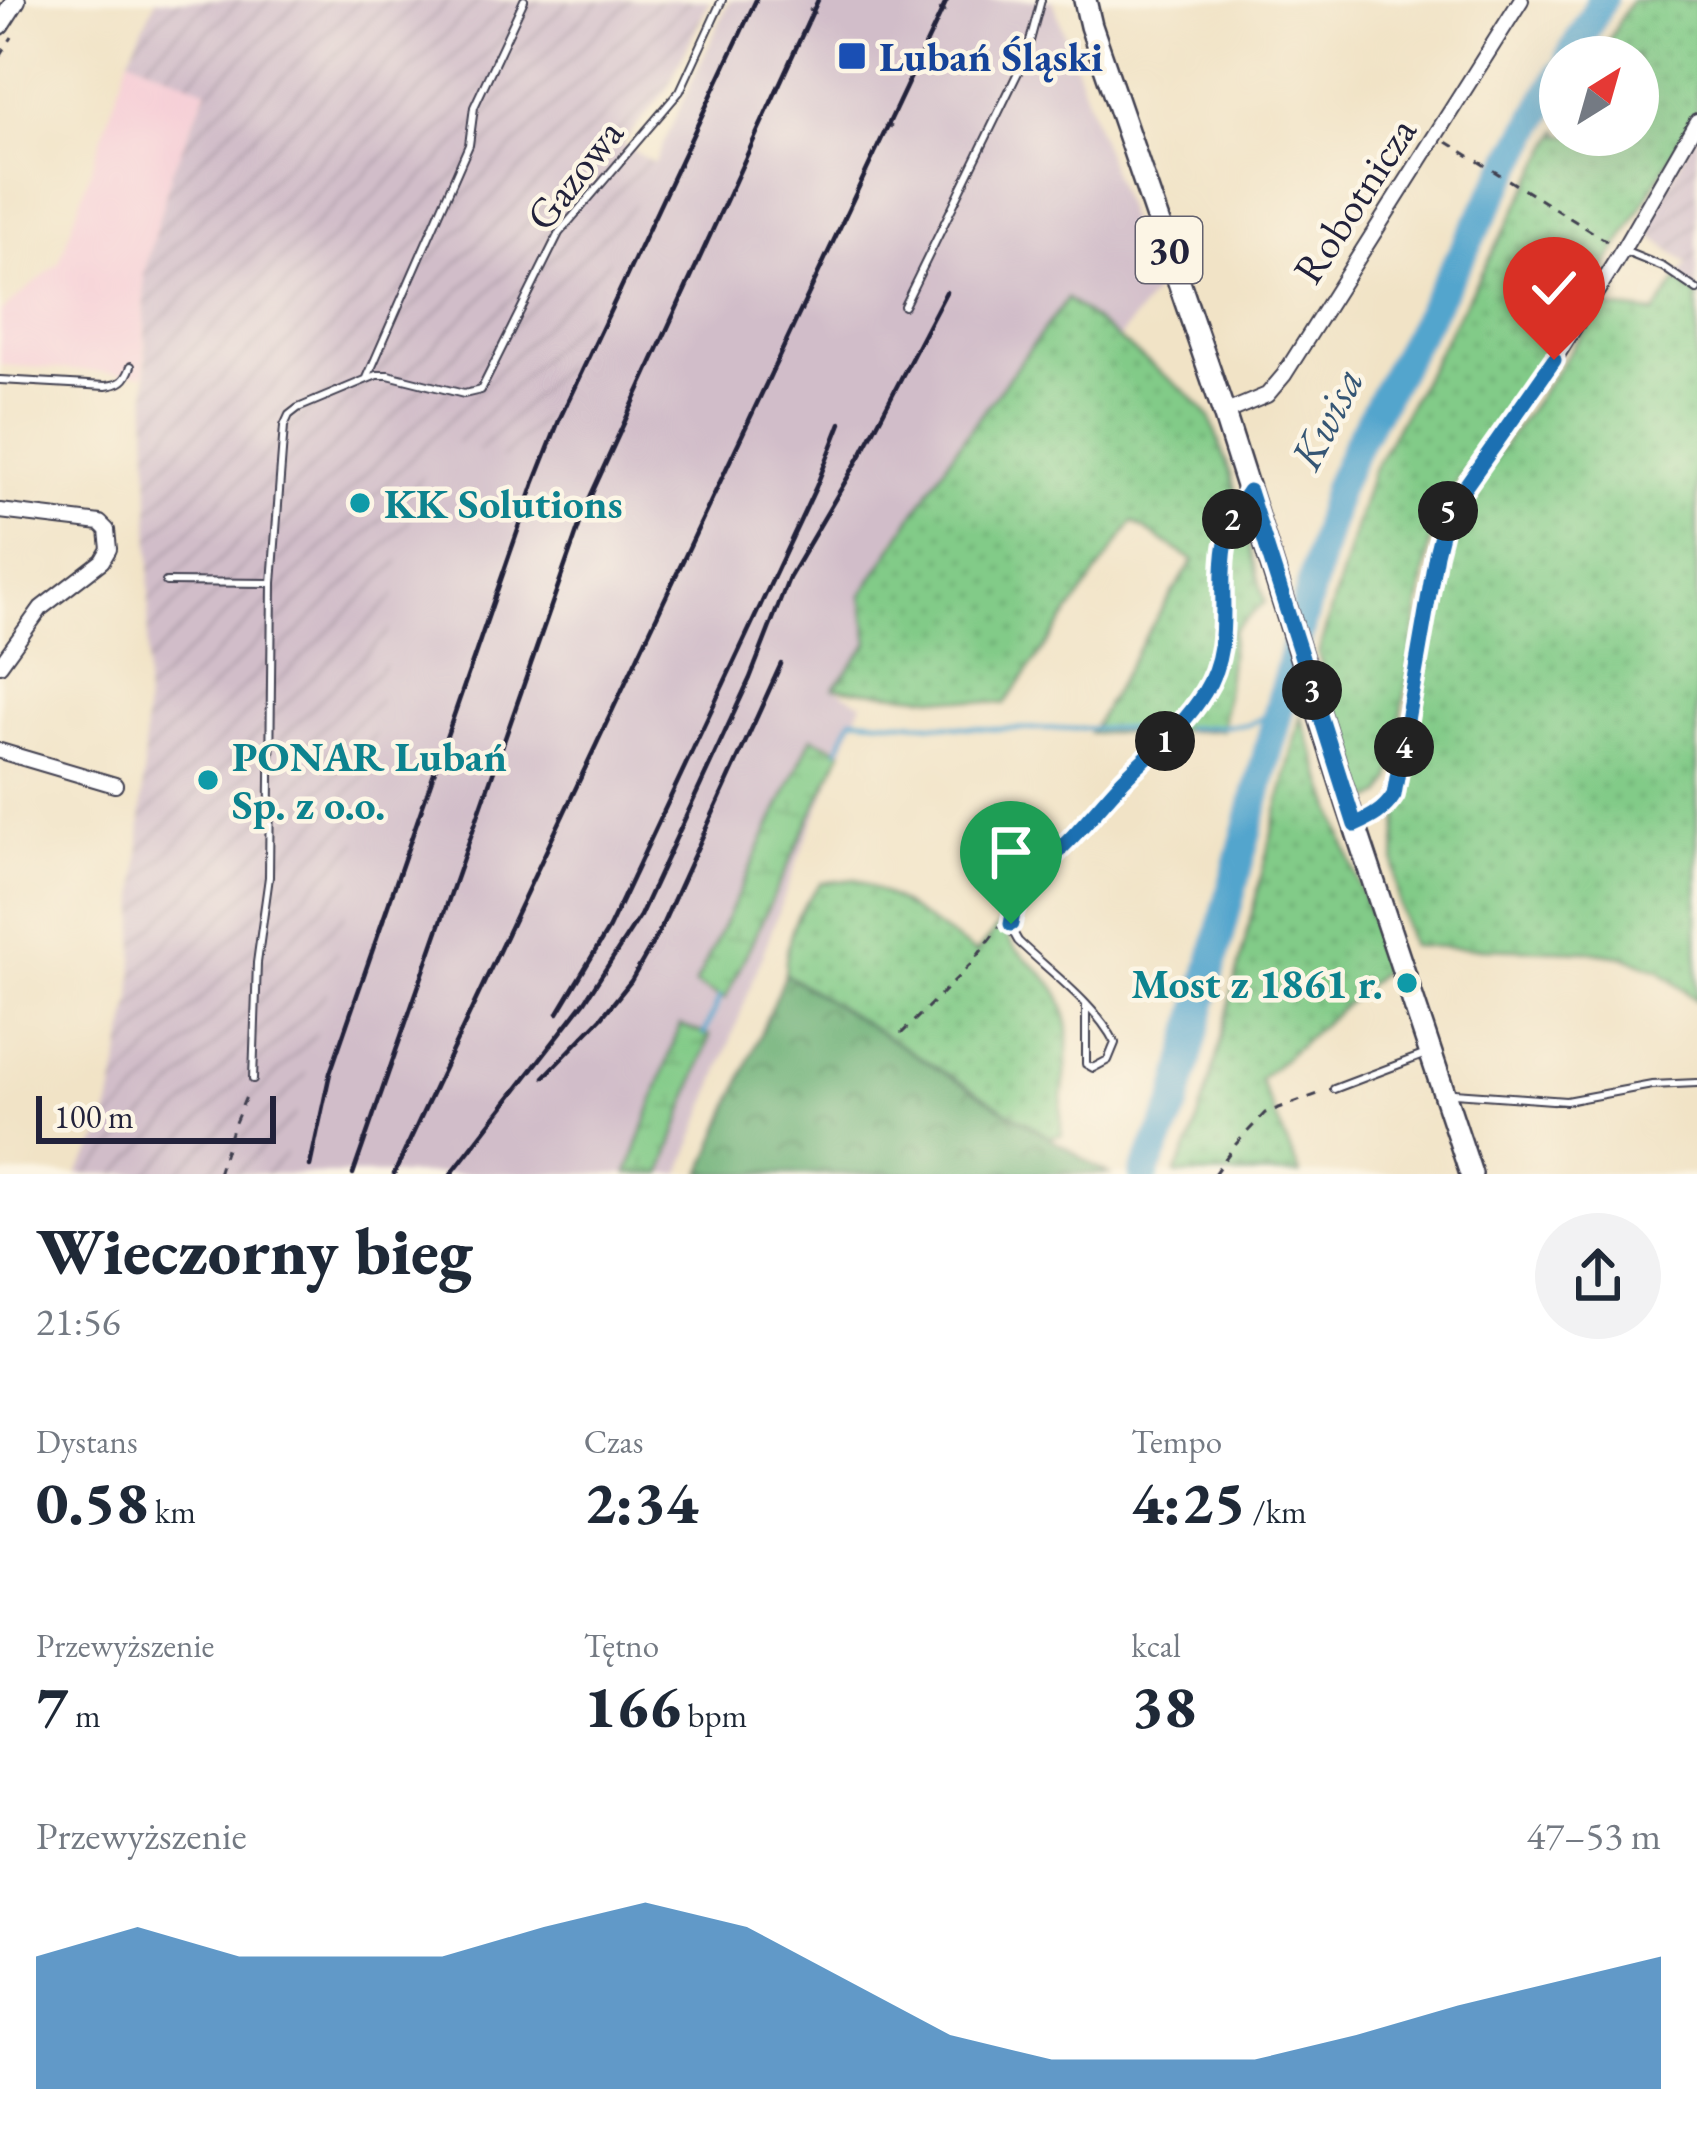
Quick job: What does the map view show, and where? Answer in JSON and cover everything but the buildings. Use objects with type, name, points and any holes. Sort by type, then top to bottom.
[{"type":"main road","points":[[0,25],[16,0]]},
{"type":"main road","name":"30","points":[[1085,0],[1471,1174]]},
{"type":"street","name":"Robotnicza","points":[[1224,413],[1267,395],[1284,375],[1521,0]]},
{"type":"street","points":[[1351,815],[1378,814],[1394,795],[1446,514],[1554,360],[1697,121]]},
{"type":"street","points":[[0,511],[100,523],[107,530],[109,549],[102,561],[41,608],[0,665]]},
{"type":"street","points":[[0,752],[115,785]]},
{"type":"lane","points":[[253,1079],[257,963],[269,877],[272,583],[285,420],[298,408],[367,378],[469,145],[474,107],[524,0]]},
{"type":"lane","name":"Gazowa","points":[[367,378],[388,375],[464,394],[481,390],[559,233],[680,91],[722,0]]},
{"type":"lane","points":[[904,306],[1026,56],[1041,0]]},
{"type":"lane","points":[[1622,251],[1663,267],[1697,290]]},
{"type":"lane","points":[[0,380],[120,384],[131,366]]},
{"type":"lane","points":[[1086,1006],[1086,1064],[1093,1068],[1108,1060],[1115,1042],[1107,1026],[1018,941],[1011,924],[1016,905],[1051,859],[1123,780],[1173,734],[1206,691],[1222,641],[1224,543],[1234,511],[1251,496]]},
{"type":"lane","points":[[166,582],[272,583]]},
{"type":"lane","points":[[1334,1089],[1429,1052]]},
{"type":"lane","points":[[1444,1096],[1566,1101],[1652,1085],[1697,1083]]},
{"type":"path","points":[[809,9],[816,13]]},
{"type":"path","points":[[939,9],[946,12]]},
{"type":"path","points":[[916,59],[922,62]]},
{"type":"path","points":[[885,124],[892,127]]},
{"type":"path","points":[[1435,135],[1622,251]]},
{"type":"path","points":[[902,1034],[972,963],[1016,905]]},
{"type":"path","points":[[218,1174],[253,1079]]},
{"type":"path","points":[[1214,1174],[1265,1112],[1334,1089]]},
{"type":"shaded area","points":[[156,0],[710,0],[666,91],[622,144],[659,166],[297,1174],[77,1174],[105,1131],[132,998],[150,559],[144,273],[172,171],[207,90],[129,57]]},
{"type":"shaded area","points":[[730,0],[1053,0],[1154,293],[1118,339],[1066,299],[891,546],[869,643],[834,688],[862,703],[681,1174],[281,1174],[343,929],[400,555],[438,438],[522,465],[617,243]]},
{"type":"shaded area","points":[[129,57],[207,89],[172,171],[144,273],[145,375],[0,365],[0,312],[59,263]]},
{"type":"shaded area","points":[[1697,133],[1697,295],[1677,280],[1688,264],[1642,229]]},
{"type":"green space","points":[[1631,0],[1697,0],[1697,110],[1625,236],[1441,505],[1433,522],[1391,780],[1383,795],[1370,801],[1358,787],[1318,654],[1372,472],[1545,156],[1659,156],[1659,36],[1611,36]]},
{"type":"green space","points":[[1677,280],[1697,295],[1697,1001],[1659,970],[1623,956],[1411,946],[1395,865],[1434,600],[1447,545],[1468,496],[1601,307],[1655,313]]},
{"type":"green space","points":[[1067,299],[1191,396],[1210,417],[1231,475],[1265,602],[1233,631],[1222,730],[1090,733],[1194,561],[1133,522],[1005,704],[834,688],[869,643],[862,595],[957,447]]},
{"type":"green space","points":[[1301,715],[1387,967],[1260,1080],[1300,1174],[1175,1174],[1192,1139],[1215,1063]]},
{"type":"green space","points":[[812,737],[842,751],[725,999],[695,985]]},
{"type":"green space","points":[[856,879],[976,953],[1002,922],[1012,944],[1048,980],[1063,1004],[1068,1054],[1062,1135],[1049,1137],[785,974],[794,925],[812,894],[821,883]]},
{"type":"green space","points":[[785,974],[1108,1174],[702,1174]]},
{"type":"green space","points":[[680,1025],[710,1036],[662,1174],[628,1174]]},
{"type":"waterway","name":"Kwisa","points":[[1582,36],[1602,0]]},
{"type":"waterway","name":"Kwisa","points":[[1144,1174],[1175,1106],[1337,488],[1539,113]]},
{"type":"waterway","points":[[1184,728],[1247,725],[1280,709]]},
{"type":"waterway","points":[[838,749],[852,718],[990,729],[1171,728]]},
{"type":"waterway","points":[[704,1034],[720,997]]},
{"type":"railway","points":[[310,1166],[330,1073],[534,484],[560,418],[756,0]]},
{"type":"railway","points":[[353,1174],[586,506],[818,0]]},
{"type":"railway","points":[[394,1174],[947,0]]},
{"type":"railway","points":[[451,1174],[585,1001],[640,916],[750,678],[789,578],[862,453],[946,292]]},
{"type":"railway","points":[[558,1013],[609,928],[816,487],[841,423]]},
{"type":"railway","points":[[544,1077],[631,981],[659,932],[781,664]]},
{"type":"place","name":"Lubań Śląski","points":[[852,56]]},
{"type":"place","name":"KK Solutions","points":[[360,503]]},
{"type":"place","name":"PONAR Lubań Sp. z o.o.","points":[[208,780]]},
{"type":"place","name":"Most z 1861 r.","points":[[1407,983]]},
{"type":"route","points":[[1011,924],[1016,905],[1042,869],[1123,780],[1173,734],[1206,691],[1222,641],[1224,543],[1234,511],[1249,491],[1355,825],[1387,806],[1394,795],[1405,741],[1446,514],[1554,360]]}]
